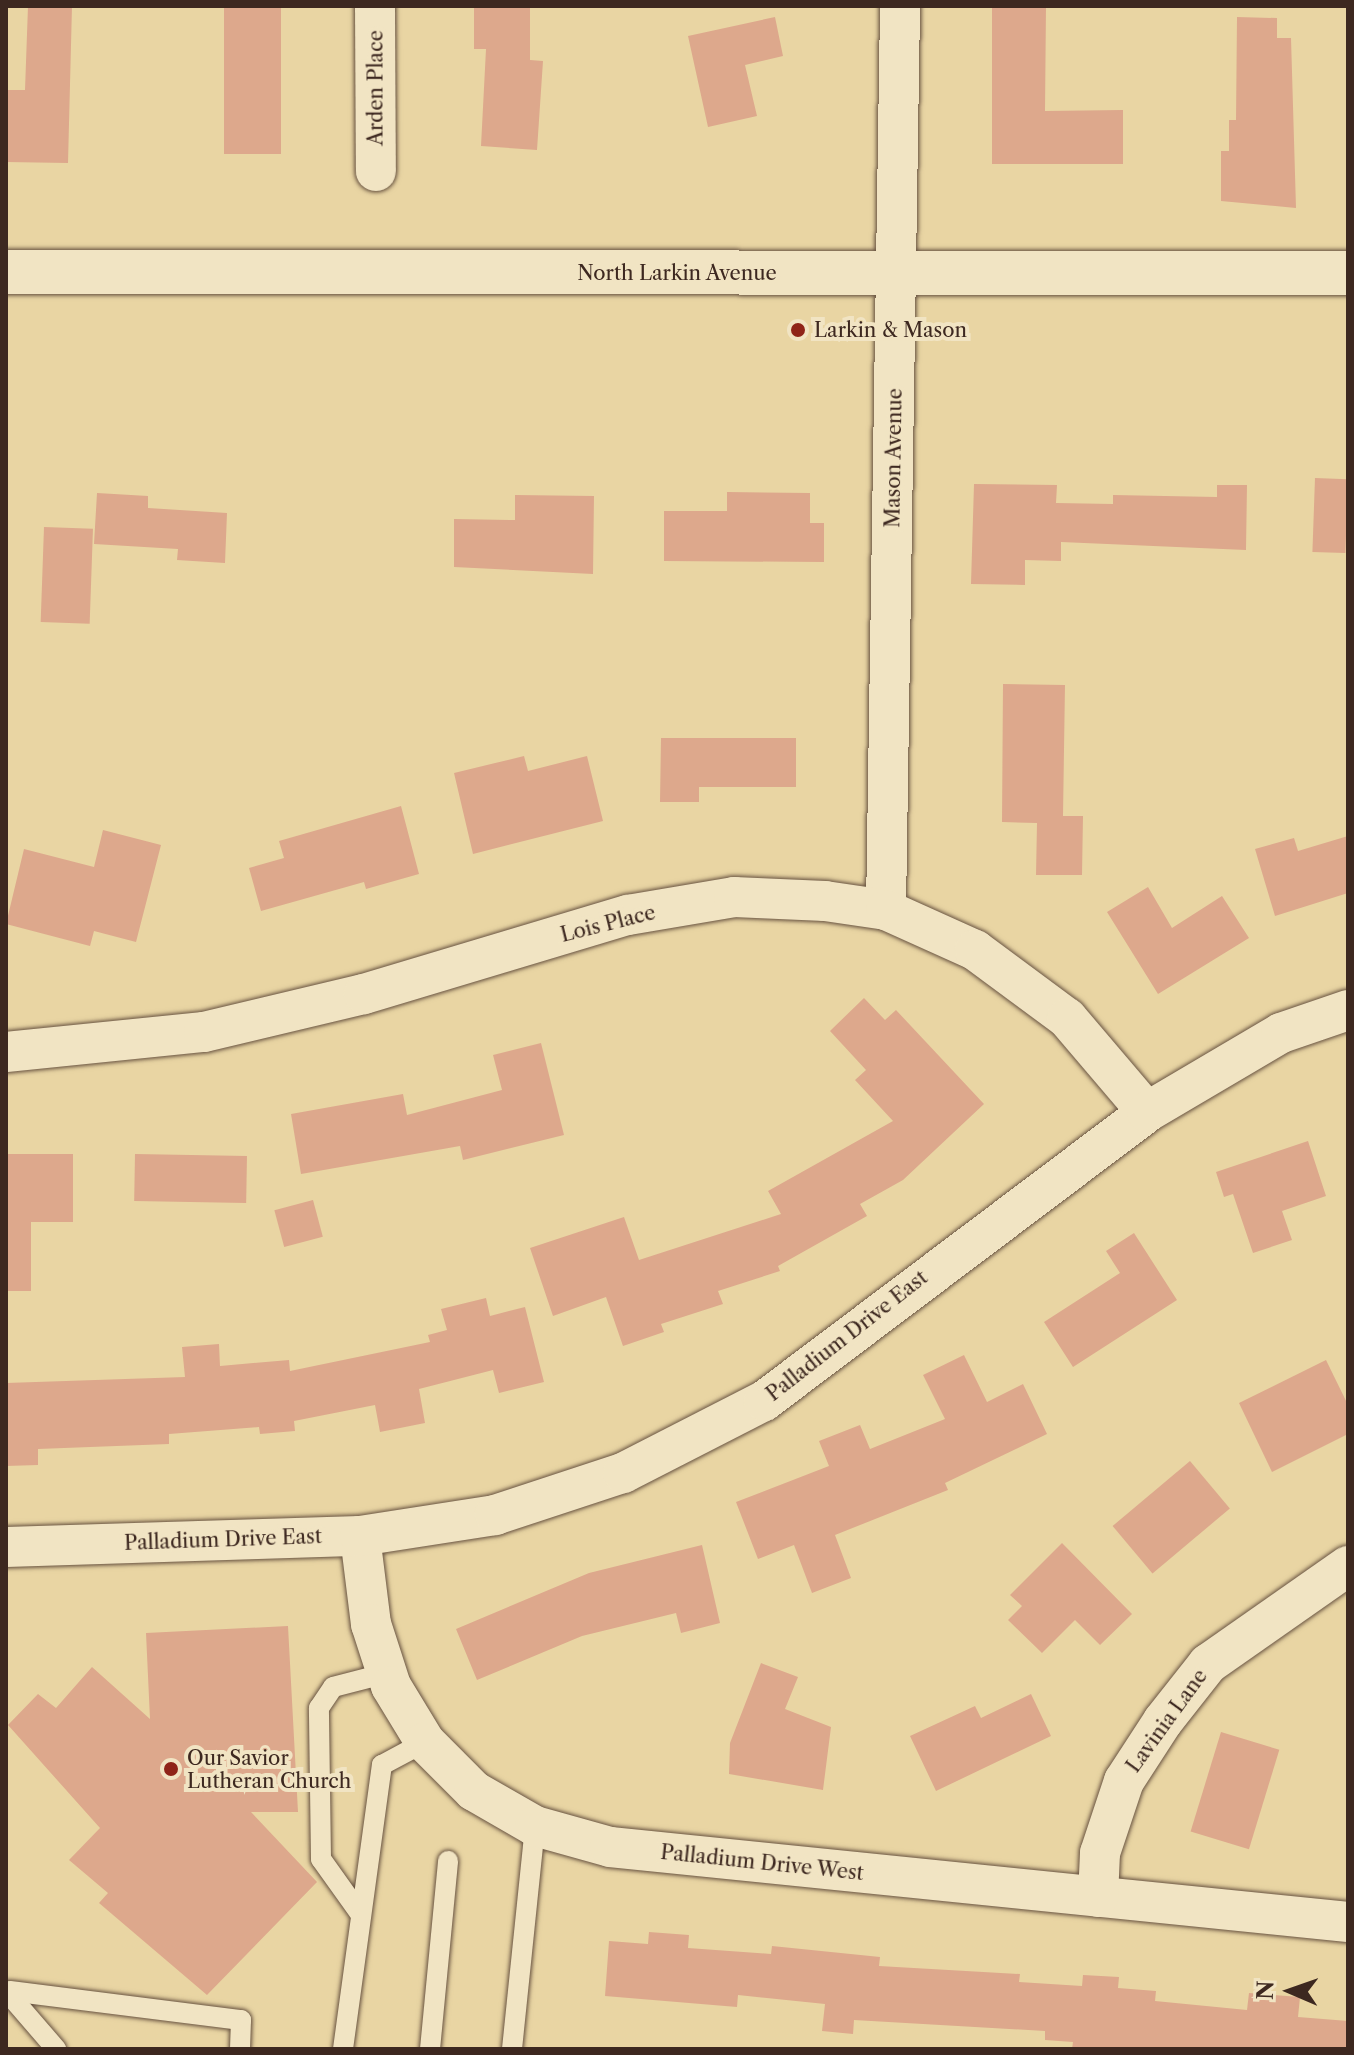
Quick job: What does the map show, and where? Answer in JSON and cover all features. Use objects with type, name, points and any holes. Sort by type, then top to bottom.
[{"type":"main road","name":"North Larkin Avenue","points":[[6,272],[1348,273]]},
{"type":"street","name":"Arden Place","points":[[375,6],[376,171]]},
{"type":"street","name":"Mason Avenue","points":[[886,910],[900,6]]},
{"type":"street","name":"Lois Place","points":[[6,1052],[204,1032],[364,994],[628,915],[734,897],[886,910],[975,950],[1067,1018],[1147,1112]]},
{"type":"street","name":"Palladium Drive East","points":[[6,1547],[360,1536],[495,1515],[623,1473],[764,1401],[1147,1112],[1281,1033],[1348,1010]]},
{"type":"street","name":"Palladium Drive West","points":[[360,1536],[371,1624],[387,1673],[425,1742],[474,1791],[535,1826],[610,1847],[1348,1922]]},
{"type":"street","name":"Lavinia Lane","points":[[1098,1897],[1100,1853],[1124,1781],[1163,1721],[1208,1664],[1348,1566]]},
{"type":"lane","points":[[361,1915],[321,1859],[319,1708],[333,1687],[387,1673]]},
{"type":"lane","points":[[343,2049],[382,1765],[425,1742]]},
{"type":"lane","points":[[512,2049],[535,1826]]},
{"type":"lane","points":[[430,2049],[448,1861]]},
{"type":"lane","points":[[8,1991],[56,2049]]},
{"type":"lane","points":[[8,1991],[241,2020],[240,2049]]},
{"type":"building","points":[[28,6],[72,6],[68,163],[6,162],[6,90],[25,90]]},
{"type":"building","points":[[224,6],[281,6],[281,154],[224,154]]},
{"type":"building","points":[[474,6],[530,6],[530,60],[543,61],[537,150],[481,146],[486,49],[474,49]]},
{"type":"building","points":[[992,6],[1046,6],[1045,111],[1123,110],[1123,164],[992,164]]},
{"type":"building","points":[[775,17],[783,56],[745,65],[757,116],[708,127],[688,36]]},
{"type":"building","points":[[1237,17],[1277,18],[1277,38],[1291,38],[1296,208],[1221,201],[1221,151],[1229,151],[1229,120],[1236,120]]},
{"type":"building","points":[[1315,478],[1348,479],[1345,553],[1312,552]]},
{"type":"building","points":[[974,484],[1057,485],[1056,503],[1113,504],[1113,495],[1217,497],[1217,485],[1247,485],[1246,550],[1061,542],[1061,561],[1025,560],[1025,585],[971,584]]},
{"type":"building","points":[[727,492],[810,493],[810,523],[824,523],[824,562],[664,561],[664,511],[727,511]]},
{"type":"building","points":[[97,493],[148,496],[148,508],[227,513],[225,563],[177,560],[178,549],[94,544]]},
{"type":"building","points":[[515,495],[594,496],[593,574],[454,567],[454,519],[515,520]]},
{"type":"building","points":[[44,527],[93,529],[90,624],[41,622]]},
{"type":"building","points":[[1003,684],[1065,685],[1063,816],[1083,816],[1082,875],[1036,875],[1037,823],[1002,822]]},
{"type":"building","points":[[661,738],[796,738],[796,787],[699,787],[699,802],[660,802]]},
{"type":"building","points":[[524,756],[528,771],[587,756],[603,821],[473,854],[454,773]]},
{"type":"building","points":[[401,806],[419,874],[366,889],[364,882],[261,911],[249,868],[284,858],[279,841]]},
{"type":"building","points":[[103,830],[161,845],[136,942],[94,931],[90,946],[6,924],[24,849],[94,867]]},
{"type":"building","points":[[1348,836],[1348,893],[1275,916],[1255,849],[1294,838],[1298,851]]},
{"type":"building","points":[[1148,887],[1172,928],[1222,896],[1249,938],[1158,994],[1107,912]]},
{"type":"building","points":[[864,998],[885,1020],[896,1010],[984,1104],[903,1180],[860,1204],[867,1216],[778,1266],[780,1271],[718,1291],[723,1304],[661,1324],[664,1332],[623,1346],[606,1297],[553,1316],[530,1248],[624,1217],[639,1260],[781,1214],[768,1191],[893,1121],[855,1080],[866,1070],[830,1031]]},
{"type":"building","points":[[541,1043],[564,1135],[463,1160],[460,1146],[301,1174],[291,1114],[403,1094],[407,1115],[502,1090],[493,1055]]},
{"type":"building","points":[[1308,1141],[1326,1196],[1282,1211],[1292,1240],[1253,1253],[1233,1194],[1224,1197],[1216,1172]]},
{"type":"building","points":[[6,1154],[73,1154],[73,1222],[31,1222],[31,1291],[6,1291]]},
{"type":"building","points":[[135,1154],[247,1156],[246,1203],[134,1201]]},
{"type":"building","points":[[313,1200],[323,1237],[284,1247],[274,1210]]},
{"type":"building","points":[[1134,1233],[1177,1300],[1073,1367],[1044,1322],[1120,1273],[1106,1251]]},
{"type":"building","points":[[486,1298],[490,1316],[525,1307],[544,1382],[499,1393],[493,1370],[419,1389],[425,1423],[380,1432],[375,1405],[294,1421],[295,1431],[260,1434],[259,1427],[169,1434],[169,1444],[38,1449],[38,1465],[6,1466],[6,1383],[185,1377],[182,1347],[219,1344],[220,1366],[289,1360],[290,1371],[430,1342],[428,1335],[447,1330],[441,1309]]},
{"type":"building","points":[[964,1355],[987,1402],[1023,1384],[1047,1434],[945,1483],[948,1490],[835,1535],[851,1578],[812,1593],[794,1545],[758,1559],[736,1502],[829,1466],[819,1441],[860,1425],[870,1449],[945,1419],[923,1375]]},
{"type":"building","points":[[1326,1360],[1348,1405],[1348,1434],[1272,1472],[1239,1403]]},
{"type":"building","points":[[1190,1461],[1230,1508],[1152,1573],[1113,1526]]},
{"type":"building","points":[[1062,1543],[1132,1614],[1100,1645],[1075,1620],[1042,1653],[1008,1620],[1022,1606],[1010,1595]]},
{"type":"building","points":[[702,1545],[720,1623],[681,1633],[676,1613],[582,1636],[477,1680],[456,1629],[589,1573]]},
{"type":"building","name":"Our Savior Lutheran Church","points":[[288,1626],[298,1812],[251,1812],[317,1882],[207,1995],[99,1903],[108,1893],[69,1860],[100,1828],[8,1725],[38,1694],[56,1708],[92,1667],[150,1719],[146,1633]]},
{"type":"building","points":[[761,1663],[798,1677],[785,1709],[831,1727],[823,1790],[729,1774],[730,1743]]},
{"type":"building","points":[[1031,1694],[1051,1736],[936,1791],[910,1736],[975,1706],[981,1718]]},
{"type":"building","points":[[1221,1732],[1279,1750],[1249,1849],[1191,1831]]},
{"type":"building","points":[[649,1932],[689,1935],[688,1948],[771,1954],[772,1946],[880,1957],[879,1966],[1020,1974],[1019,1982],[1082,1986],[1083,1975],[1119,1977],[1118,1988],[1156,1991],[1155,2001],[1247,2010],[1249,1993],[1300,1997],[1298,2017],[1348,2021],[1348,2049],[1072,2049],[1073,2042],[1045,2040],[1045,2031],[854,2020],[853,2034],[822,2031],[825,2004],[738,1995],[737,2007],[605,1996],[609,1941],[648,1944]]},
{"type":"place","name":"Larkin & Mason","points":[[798,330]]},
{"type":"place","name":"Our Savior Lutheran Church","points":[[171,1769]]}]
